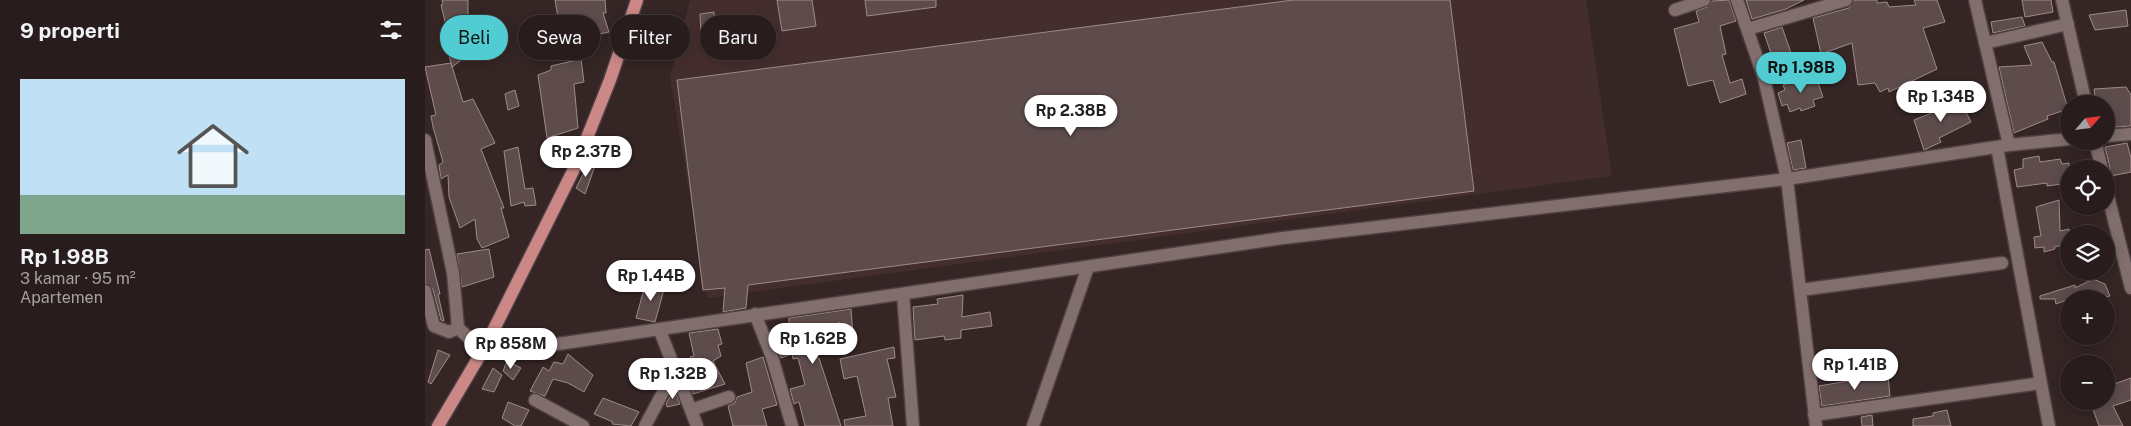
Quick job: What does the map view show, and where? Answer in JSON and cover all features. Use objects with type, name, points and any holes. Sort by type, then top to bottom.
[{"type":"main road","points":[[438,426],[489,346],[577,163],[610,80],[637,0]]},
{"type":"street","points":[[1675,10],[1704,0]]},
{"type":"street","points":[[1737,0],[1769,98],[1787,179],[1815,420],[2041,383]]},
{"type":"street","points":[[1748,30],[1845,0]]},
{"type":"street","points":[[1975,0],[1985,43],[2003,146],[2049,426]]},
{"type":"street","points":[[2062,0],[2084,95]]},
{"type":"street","points":[[1985,43],[2068,24]]},
{"type":"street","points":[[2115,135],[2131,134]]},
{"type":"street","points":[[425,140],[453,273],[458,328],[470,339],[489,346],[508,348],[544,346],[660,331],[755,314],[1283,238],[1787,179],[2003,146],[2060,140]]},
{"type":"street","points":[[2113,215],[2129,273],[2131,288]]},
{"type":"street","points":[[1800,290],[2002,263]]},
{"type":"street","points":[[1033,426],[1088,267]]},
{"type":"street","points":[[425,291],[434,326],[449,332],[458,328]]},
{"type":"street","points":[[903,294],[913,426]]},
{"type":"street","points":[[755,314],[772,357],[792,426]]},
{"type":"street","points":[[660,331],[697,426]]},
{"type":"street","points":[[645,426],[676,368]]},
{"type":"street","points":[[691,410],[729,397]]},
{"type":"street","points":[[535,400],[583,426]]},
{"type":"shaded area","points":[[690,0],[1586,0],[1612,176],[707,298],[670,78],[675,60],[690,60],[690,15],[686,15]]},
{"type":"building","points":[[442,0],[468,0],[468,15],[443,15],[441,5],[443,4]]},
{"type":"building","points":[[555,0],[605,0],[606,13],[603,13],[609,32],[600,34],[600,15],[558,15]]},
{"type":"building","points":[[777,0],[812,0],[816,26],[782,31]]},
{"type":"building","points":[[865,0],[936,0],[936,7],[867,16]]},
{"type":"building","points":[[1293,0],[1450,0],[1474,191],[748,285],[746,308],[723,312],[725,288],[703,290],[677,80]]},
{"type":"building","points":[[1729,0],[1736,21],[1720,26],[1726,54],[1722,55],[1730,83],[1742,79],[1746,94],[1720,103],[1713,80],[1688,86],[1674,29],[1699,22],[1696,11],[1707,7],[1712,1]]},
{"type":"building","points":[[1746,0],[1804,0],[1786,9],[1752,19]]},
{"type":"building","points":[[1854,0],[1877,0],[1877,3],[1887,2],[1889,7],[1916,5],[1914,0],[1937,0],[1945,22],[1923,28],[1937,69],[1889,92],[1888,88],[1880,92],[1875,83],[1858,85],[1852,43],[1821,54],[1813,18],[1849,8]]},
{"type":"building","points":[[2022,0],[2051,0],[2053,12],[2025,17]]},
{"type":"building","points":[[2126,10],[2128,26],[2095,30],[2089,15]]},
{"type":"building","points":[[714,12],[714,15],[700,15]]},
{"type":"building","points":[[2022,17],[2025,26],[1993,33],[1991,22]]},
{"type":"building","points":[[1782,27],[1792,56],[1774,62],[1764,33]]},
{"type":"building","points":[[2042,42],[2052,62],[2054,62],[2064,95],[2060,95],[2060,112],[2047,116],[2048,119],[2014,133],[1999,67],[2032,65],[2024,46]]},
{"type":"building","points":[[450,60],[462,60],[452,67]]},
{"type":"building","points":[[581,60],[584,82],[574,84],[578,128],[547,138],[538,75],[551,70],[551,66]]},
{"type":"building","points":[[451,63],[463,102],[473,99],[495,143],[481,149],[504,208],[501,208],[509,237],[482,248],[477,239],[475,219],[460,228],[449,197],[448,175],[441,179],[439,165],[443,162],[433,127],[431,116],[436,115],[425,67]]},
{"type":"building","points":[[1815,74],[1823,97],[1813,100],[1815,106],[1801,111],[1800,108],[1790,112],[1787,104],[1782,106],[1778,93],[1785,90],[1783,85]]},
{"type":"building","points":[[2126,87],[2131,95],[2131,126],[2115,127],[2115,95],[2095,95],[2094,89]]},
{"type":"building","points":[[515,90],[519,106],[508,110],[505,94]]},
{"type":"building","points":[[1958,97],[1971,122],[1939,138],[1941,142],[1924,150],[1914,120],[1939,110]]},
{"type":"building","points":[[1801,140],[1806,168],[1793,170],[1787,143]]},
{"type":"building","points":[[2127,143],[2131,158],[2131,172],[2115,175],[2115,160],[2108,160],[2106,150],[2115,150],[2115,145]]},
{"type":"building","points":[[518,147],[525,189],[533,188],[536,205],[525,206],[524,202],[511,206],[504,151]]},
{"type":"building","points":[[2039,156],[2040,162],[2060,159],[2060,184],[2047,186],[2047,183],[2017,187],[2014,170],[2023,168],[2023,159]]},
{"type":"building","points":[[590,161],[596,163],[585,194],[576,188]]},
{"type":"building","points":[[2059,200],[2060,246],[2054,247],[2055,249],[2044,252],[2044,247],[2035,248],[2034,237],[2041,236],[2036,207]]},
{"type":"building","points":[[429,249],[440,294],[438,294],[444,321],[441,320],[433,289],[425,283],[425,250]]},
{"type":"building","points":[[489,249],[494,277],[462,287],[457,254]]},
{"type":"building","points":[[2091,280],[2095,280],[2105,284],[2108,290],[2060,290],[2060,302],[2056,304],[2055,299],[2040,299],[2040,296],[2075,285],[2075,288]]},
{"type":"building","points":[[646,282],[665,286],[655,322],[636,318]]},
{"type":"building","points":[[963,295],[962,317],[990,312],[992,326],[961,330],[961,338],[945,340],[944,336],[915,340],[913,307],[938,304],[937,299]]},
{"type":"building","points":[[851,309],[853,335],[841,337],[839,322],[834,327],[810,335],[812,359],[819,358],[841,426],[805,426],[799,402],[794,404],[790,389],[805,385],[798,358],[793,359],[792,354],[781,358],[773,339],[789,330],[789,318]]},
{"type":"building","points":[[718,329],[722,344],[718,345],[721,356],[713,361],[725,384],[693,394],[690,386],[696,385],[695,373],[699,371],[690,357],[694,356],[689,333]]},
{"type":"building","points":[[894,347],[895,358],[887,359],[896,397],[888,398],[893,426],[845,426],[844,420],[866,416],[857,376],[844,379],[840,359]]},
{"type":"building","points":[[438,350],[450,355],[431,384],[428,382]]},
{"type":"building","points":[[568,354],[593,375],[584,392],[568,383],[553,379],[545,396],[530,391],[543,367],[549,371],[554,362],[563,364]]},
{"type":"building","points":[[763,357],[777,405],[762,409],[767,426],[733,426],[728,406],[735,403],[737,397],[752,392],[746,363]]},
{"type":"building","points":[[507,361],[521,368],[513,380],[503,371]]},
{"type":"building","points":[[493,368],[502,375],[494,392],[482,389]]},
{"type":"building","points":[[1877,376],[1888,376],[1890,396],[1822,406],[1819,386]]},
{"type":"building","points":[[2131,378],[2131,400],[2115,405],[2115,384]]},
{"type":"building","points":[[674,389],[680,404],[667,407],[666,404]]},
{"type":"building","points":[[603,398],[639,412],[631,426],[612,424],[613,422],[594,414]]},
{"type":"building","points":[[508,402],[529,410],[521,426],[515,426],[502,418]]},
{"type":"building","points":[[1947,410],[1951,426],[1913,426],[1913,419],[1933,416],[1933,413]]},
{"type":"building","points":[[2093,410],[2115,410],[2123,426],[2099,426]]},
{"type":"building","points":[[1872,415],[1873,426],[1862,426],[1861,417]]}]
